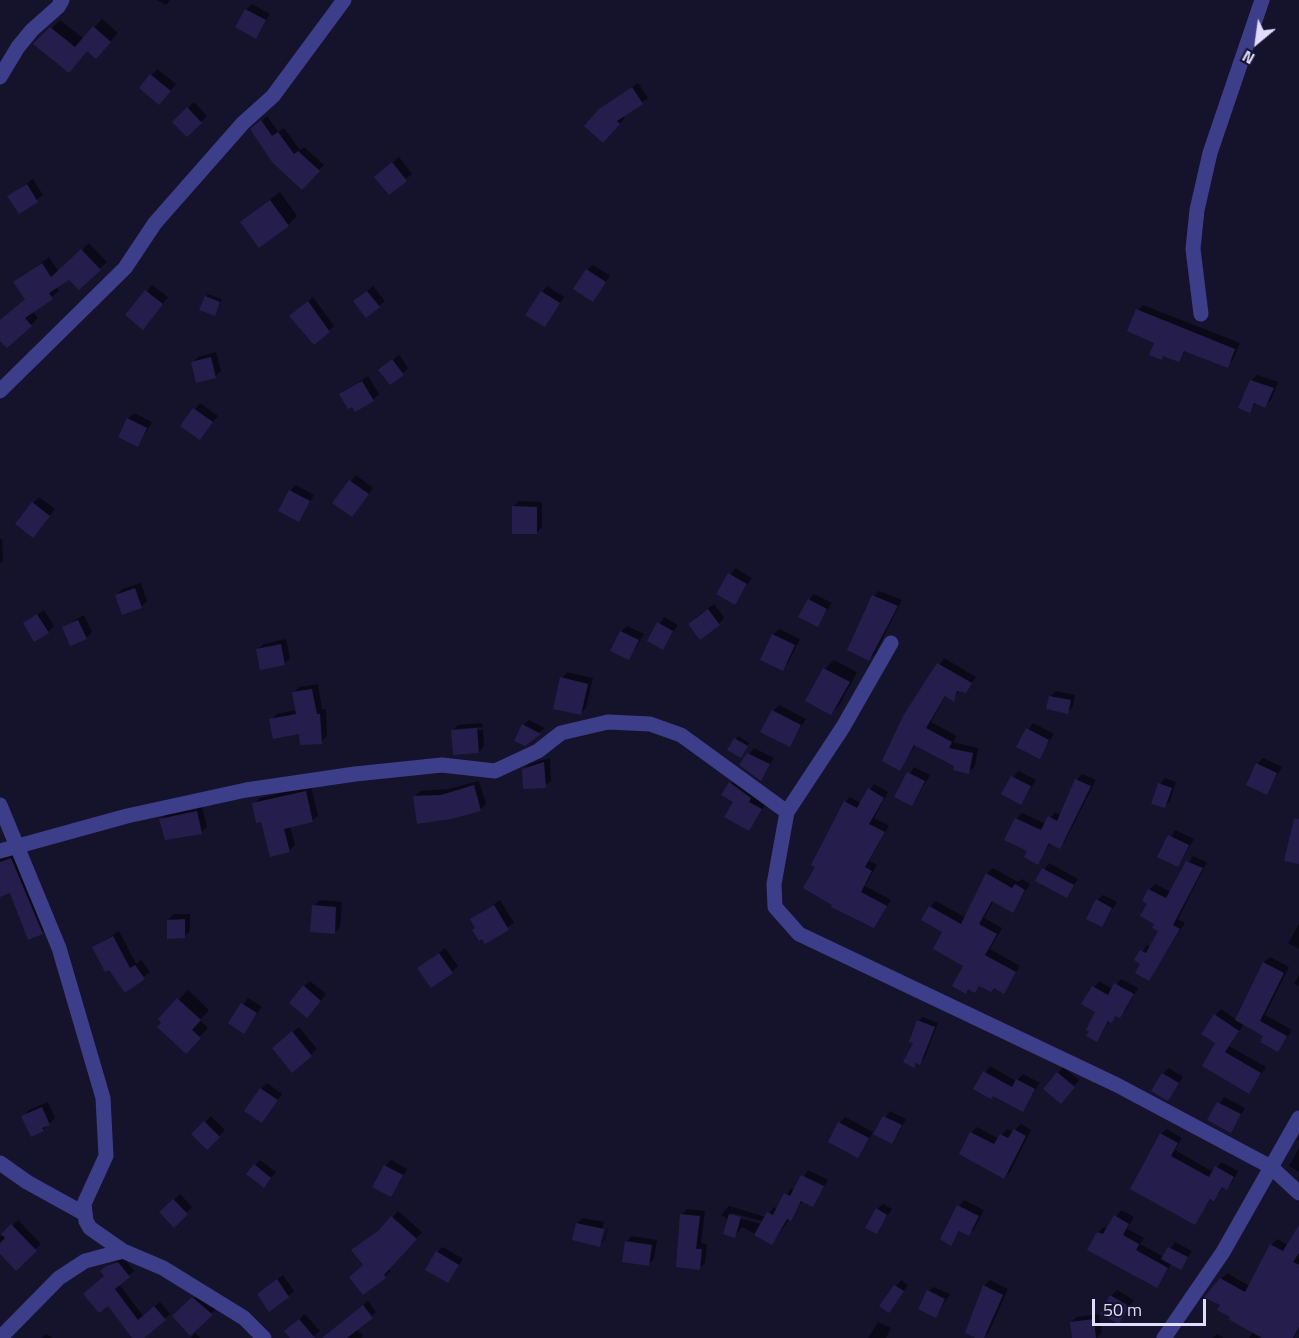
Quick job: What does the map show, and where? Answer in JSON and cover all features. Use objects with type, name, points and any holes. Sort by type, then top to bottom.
[{"type":"street","points":[[0,77],[32,30],[58,7],[62,0]]},
{"type":"street","points":[[0,391],[125,268],[155,223],[243,123],[273,96],[344,0]]},
{"type":"street","points":[[1201,314],[1192,249],[1197,210],[1210,153],[1262,0]]},
{"type":"street","points":[[891,644],[843,727],[787,812],[774,884],[775,907],[799,934],[1117,1085],[1270,1167],[1299,1193]]},
{"type":"street","points":[[0,851],[127,816],[246,790],[355,774],[442,765],[495,771],[538,751],[561,733],[608,722],[650,724],[681,735],[787,812]]},
{"type":"street","points":[[0,805],[59,948],[103,1098],[106,1156],[84,1204],[83,1214],[90,1228],[123,1251],[163,1268],[244,1318],[264,1338]]},
{"type":"street","points":[[1164,1338],[1223,1252],[1299,1118]]},
{"type":"street","points":[[0,1162],[27,1182],[83,1214]]},
{"type":"street","points":[[0,1338],[59,1278],[86,1261],[123,1251]]},
{"type":"building","points":[[245,9],[266,20],[256,39],[235,27]]},
{"type":"building","points":[[93,26],[111,42],[96,59],[87,51],[69,73],[33,44],[50,27],[75,47]]},
{"type":"building","points":[[150,74],[171,91],[159,105],[139,88]]},
{"type":"building","points":[[632,87],[643,104],[617,121],[620,124],[603,143],[584,126],[599,109]]},
{"type":"building","points":[[187,107],[202,123],[187,137],[172,122]]},
{"type":"building","points":[[261,120],[272,136],[278,132],[294,154],[298,151],[320,171],[302,190],[272,162],[250,129]]},
{"type":"building","points":[[392,162],[407,181],[389,195],[374,177]]},
{"type":"building","points":[[27,184],[38,202],[19,214],[7,196]]},
{"type":"building","points":[[270,200],[289,226],[259,248],[240,222]]},
{"type":"building","points":[[81,249],[101,270],[79,290],[69,280],[49,293],[53,299],[25,318],[32,326],[7,348],[0,341],[0,320],[25,299],[13,282],[42,263],[51,277]]},
{"type":"building","points":[[586,269],[606,282],[593,302],[573,289]]},
{"type":"building","points":[[145,290],[163,304],[143,330],[125,315]]},
{"type":"building","points":[[367,291],[380,307],[366,318],[353,301]]},
{"type":"building","points":[[541,291],[560,303],[545,327],[525,315]]},
{"type":"building","points":[[205,296],[220,302],[215,316],[199,310]]},
{"type":"building","points":[[308,301],[330,332],[314,345],[289,316]]},
{"type":"building","points":[[1136,309],[1235,349],[1228,368],[1184,351],[1179,362],[1163,356],[1162,360],[1149,355],[1154,343],[1127,331]]},
{"type":"building","points":[[211,357],[216,378],[196,383],[191,362]]},
{"type":"building","points":[[392,359],[404,375],[390,385],[378,370]]},
{"type":"building","points":[[1250,380],[1274,388],[1265,408],[1254,403],[1250,413],[1238,408]]},
{"type":"building","points":[[362,381],[374,401],[355,412],[352,407],[348,409],[339,394]]},
{"type":"building","points":[[193,408],[213,422],[200,440],[180,426]]},
{"type":"building","points":[[127,418],[147,428],[138,447],[118,437]]},
{"type":"building","points":[[349,480],[369,494],[352,517],[332,503]]},
{"type":"building","points":[[289,490],[310,501],[299,522],[278,511]]},
{"type":"building","points":[[32,502],[50,516],[33,538],[15,524]]},
{"type":"building","points":[[512,506],[537,507],[537,534],[512,534]]},
{"type":"building","points":[[728,573],[747,584],[735,605],[716,594]]},
{"type":"building","points":[[135,588],[142,608],[122,615],[115,595]]},
{"type":"building","points":[[872,595],[898,606],[869,661],[847,650]]},
{"type":"building","points":[[808,599],[827,609],[818,627],[798,617]]},
{"type":"building","points":[[708,609],[720,625],[700,640],[688,624]]},
{"type":"building","points":[[37,614],[49,633],[34,642],[23,623]]},
{"type":"building","points":[[78,620],[87,639],[70,646],[62,627]]},
{"type":"building","points":[[657,622],[673,631],[663,650],[647,641]]},
{"type":"building","points":[[620,631],[639,640],[629,660],[610,651]]},
{"type":"building","points":[[772,634],[795,645],[783,671],[760,660]]},
{"type":"building","points":[[281,644],[285,665],[260,670],[256,649]]},
{"type":"building","points":[[937,663],[972,683],[966,693],[957,691],[954,702],[945,696],[926,728],[952,742],[949,748],[973,753],[969,774],[953,770],[954,766],[914,745],[900,771],[882,761],[903,716]]},
{"type":"building","points":[[823,668],[850,682],[831,715],[805,701]]},
{"type":"building","points":[[560,677],[588,684],[581,715],[553,709]]},
{"type":"building","points":[[312,689],[317,714],[320,714],[322,744],[300,745],[299,734],[273,739],[269,719],[296,714],[292,692]]},
{"type":"building","points":[[1049,696],[1071,700],[1068,714],[1046,709]]},
{"type":"building","points":[[772,710],[801,725],[790,747],[760,732]]},
{"type":"building","points":[[522,724],[541,734],[525,746],[514,741]]},
{"type":"building","points":[[477,728],[479,753],[453,755],[451,730]]},
{"type":"building","points":[[1026,728],[1049,740],[1040,759],[1016,747]]},
{"type":"building","points":[[734,738],[748,746],[741,758],[727,750]]},
{"type":"building","points":[[747,753],[770,764],[761,781],[739,765]]},
{"type":"building","points":[[544,762],[546,788],[523,789],[522,769]]},
{"type":"building","points":[[1256,763],[1277,773],[1267,795],[1246,785]]},
{"type":"building","points":[[907,772],[925,781],[912,806],[894,797]]},
{"type":"building","points":[[1011,776],[1031,786],[1021,805],[1001,794]]},
{"type":"building","points":[[1075,779],[1091,786],[1060,849],[1049,843],[1038,865],[1024,857],[1027,851],[1004,840],[1015,818],[1041,830],[1048,816],[1057,821]]},
{"type":"building","points":[[729,782],[751,798],[749,802],[762,809],[749,831],[724,817],[733,802],[721,795]]},
{"type":"building","points":[[1158,783],[1172,788],[1165,808],[1151,804]]},
{"type":"building","points":[[474,785],[481,811],[451,819],[417,824],[413,796],[441,795]]},
{"type":"building","points":[[868,788],[884,798],[869,824],[885,832],[865,867],[872,871],[861,892],[887,906],[874,928],[831,907],[832,905],[803,888],[815,867],[811,865],[844,801],[857,808]]},
{"type":"building","points":[[306,791],[313,822],[284,829],[290,852],[270,857],[261,822],[256,823],[252,803]]},
{"type":"building","points":[[197,811],[202,834],[165,840],[159,819]]},
{"type":"building","points":[[1294,819],[1299,819],[1299,864],[1284,861]]},
{"type":"building","points":[[1168,835],[1189,845],[1178,867],[1157,857]]},
{"type":"building","points":[[11,858],[43,934],[28,940],[10,893],[0,897],[0,862]]},
{"type":"building","points":[[1186,861],[1203,868],[1173,925],[1180,929],[1149,981],[1135,973],[1140,964],[1134,960],[1140,950],[1146,953],[1158,931],[1152,928],[1154,924],[1140,916],[1147,904],[1142,901],[1148,889],[1166,898]]},
{"type":"building","points":[[1042,868],[1074,885],[1067,898],[1035,881]]},
{"type":"building","points":[[986,873],[1012,888],[1015,884],[1025,890],[1013,913],[992,901],[979,924],[997,934],[985,955],[1016,972],[1004,994],[994,988],[991,992],[979,986],[975,993],[968,989],[966,994],[952,986],[963,966],[933,949],[942,932],[921,920],[929,906],[961,924]]},
{"type":"building","points":[[1096,899],[1112,908],[1102,927],[1086,919]]},
{"type":"building","points":[[312,905],[336,907],[335,934],[310,932]]},
{"type":"building","points":[[494,905],[509,930],[485,944],[482,939],[479,941],[472,930],[475,928],[470,919]]},
{"type":"building","points":[[185,919],[185,938],[167,939],[167,920]]},
{"type":"building","points":[[113,936],[130,968],[135,965],[145,979],[125,993],[109,970],[105,972],[92,947]]},
{"type":"building","points":[[439,953],[453,973],[431,988],[417,968]]},
{"type":"building","points":[[1263,962],[1284,973],[1260,1021],[1287,1036],[1278,1052],[1260,1042],[1263,1036],[1235,1020]]},
{"type":"building","points":[[1114,983],[1134,994],[1120,1018],[1115,1016],[1112,1023],[1108,1021],[1097,1042],[1086,1036],[1089,1032],[1086,1030],[1095,1012],[1081,1004],[1092,986],[1108,995]]},
{"type":"building","points":[[303,985],[321,1001],[307,1018],[289,1003]]},
{"type":"building","points":[[177,998],[201,1020],[192,1030],[201,1038],[186,1054],[157,1027],[161,1023],[158,1019]]},
{"type":"building","points":[[241,1003],[257,1013],[244,1034],[228,1023]]},
{"type":"building","points":[[1214,1014],[1239,1031],[1225,1052],[1261,1073],[1249,1094],[1202,1066],[1215,1043],[1201,1034]]},
{"type":"building","points":[[917,1020],[935,1027],[920,1065],[916,1063],[914,1068],[903,1062],[913,1043],[909,1042]]},
{"type":"building","points":[[292,1031],[312,1056],[292,1073],[272,1048]]},
{"type":"building","points":[[983,1071],[1012,1087],[1016,1079],[1035,1089],[1023,1112],[993,1096],[991,1099],[973,1089]]},
{"type":"building","points":[[1057,1072],[1075,1087],[1061,1104],[1043,1089]]},
{"type":"building","points":[[1162,1073],[1179,1083],[1168,1101],[1151,1091]]},
{"type":"building","points":[[260,1088],[278,1100],[262,1123],[244,1111]]},
{"type":"building","points":[[1217,1102],[1241,1114],[1231,1133],[1207,1120]]},
{"type":"building","points":[[42,1107],[50,1125],[42,1128],[44,1131],[31,1137],[21,1116]]},
{"type":"building","points":[[883,1116],[902,1125],[892,1144],[873,1134]]},
{"type":"building","points":[[204,1121],[220,1137],[207,1150],[191,1134]]},
{"type":"building","points":[[838,1122],[869,1138],[858,1158],[828,1142]]},
{"type":"building","points":[[1014,1129],[1026,1136],[1004,1179],[959,1154],[970,1132],[994,1144],[1000,1134],[1008,1138]]},
{"type":"building","points":[[1160,1133],[1178,1143],[1171,1156],[1209,1177],[1215,1166],[1234,1177],[1227,1190],[1222,1187],[1214,1201],[1210,1199],[1195,1225],[1130,1189]]},
{"type":"building","points":[[254,1164],[271,1178],[264,1188],[246,1174]]},
{"type":"building","points":[[384,1165],[403,1175],[391,1197],[372,1187]]},
{"type":"building","points":[[801,1175],[824,1186],[813,1207],[801,1201],[791,1221],[787,1219],[772,1245],[754,1235],[767,1212],[773,1215],[784,1193],[790,1196]]},
{"type":"building","points":[[173,1199],[188,1214],[174,1228],[159,1212]]},
{"type":"building","points":[[957,1205],[979,1216],[969,1236],[959,1231],[951,1246],[940,1239]]},
{"type":"building","points":[[876,1208],[887,1215],[877,1234],[865,1228]]},
{"type":"building","points":[[680,1214],[700,1216],[696,1249],[702,1249],[700,1270],[676,1267]]},
{"type":"building","points":[[729,1214],[741,1217],[735,1238],[723,1234]]},
{"type":"building","points":[[1114,1215],[1129,1224],[1123,1235],[1139,1244],[1136,1250],[1168,1268],[1157,1288],[1087,1250],[1097,1232],[1103,1234]]},
{"type":"building","points":[[391,1216],[417,1239],[384,1275],[386,1278],[363,1295],[349,1277],[363,1265],[351,1250],[379,1230]]},
{"type":"building","points":[[576,1223],[604,1229],[600,1247],[572,1240]]},
{"type":"building","points":[[11,1224],[37,1251],[16,1271],[0,1254],[0,1243],[5,1238],[1,1234]]},
{"type":"building","points":[[1299,1225],[1299,1253],[1293,1262],[1299,1265],[1299,1327],[1293,1338],[1262,1338],[1228,1319],[1230,1317],[1217,1310],[1220,1305],[1204,1297],[1220,1278],[1245,1292],[1270,1244],[1283,1251]]},
{"type":"building","points":[[625,1241],[652,1245],[649,1266],[622,1262]]},
{"type":"building","points":[[1168,1247],[1188,1257],[1181,1270],[1161,1259]]},
{"type":"building","points":[[436,1251],[459,1265],[448,1283],[425,1270]]},
{"type":"building","points":[[118,1262],[130,1277],[115,1289],[138,1320],[154,1306],[166,1320],[144,1338],[132,1338],[108,1306],[99,1313],[83,1294],[104,1276],[100,1271]]},
{"type":"building","points":[[277,1279],[289,1297],[269,1312],[257,1294]]},
{"type":"building","points":[[894,1285],[904,1291],[889,1313],[879,1306]]},
{"type":"building","points":[[983,1285],[1003,1295],[984,1338],[976,1338],[965,1333]]},
{"type":"building","points":[[927,1290],[945,1299],[936,1318],[918,1309]]},
{"type":"building","points":[[1110,1295],[1129,1306],[1119,1324],[1100,1314]]},
{"type":"building","points":[[192,1297],[213,1315],[190,1336],[172,1316]]},
{"type":"building","points":[[363,1305],[373,1318],[347,1338],[322,1338]]},
{"type":"building","points":[[299,1319],[315,1338],[290,1338],[284,1331]]},
{"type":"building","points":[[1094,1319],[1096,1338],[1072,1338],[1070,1322]]}]
